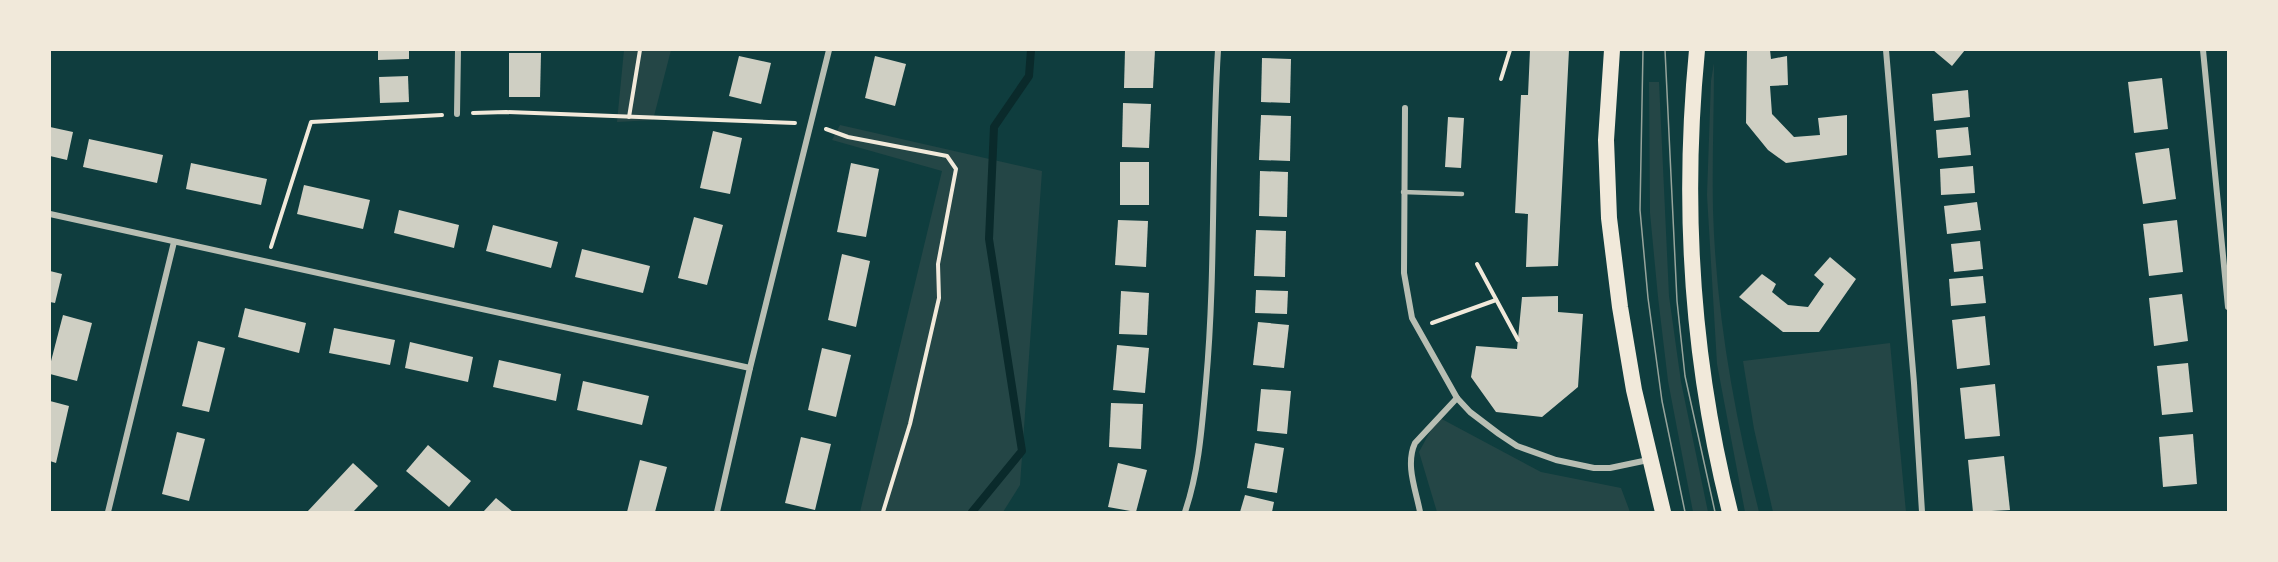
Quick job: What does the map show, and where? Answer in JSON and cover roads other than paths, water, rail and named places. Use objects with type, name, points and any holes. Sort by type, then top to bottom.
[{"type":"highway","points":[[1612,50],[1606,140],[1609,218],[1620,307],[1634,390],[1662,513]]},
{"type":"highway","points":[[1697,50],[1691,166],[1694,307],[1704,384],[1730,513]]},
{"type":"street","points":[[457,114],[458,50]]},
{"type":"street","points":[[717,513],[750,368],[829,50]]},
{"type":"street","points":[[1185,513],[1191,494],[1202,429],[1208,358],[1213,252],[1214,101],[1218,50]]},
{"type":"street","points":[[1886,50],[1923,513]]},
{"type":"street","points":[[2203,50],[2229,307]]},
{"type":"street","points":[[1405,108],[1404,273],[1412,318],[1457,398],[1470,412],[1517,446],[1556,460],[1594,468],[1610,468],[1649,460]]},
{"type":"street","points":[[50,214],[750,368]]},
{"type":"street","points":[[108,513],[174,242]]},
{"type":"street","points":[[1420,513],[1410,462],[1411,451],[1415,443],[1457,398]]},
{"type":"lane","points":[[1403,192],[1462,194]]},
{"type":"waterway","points":[[972,512],[1022,451],[989,239],[994,127],[1029,76],[1031,50]]},
{"type":"tram line","points":[[1643,50],[1640,210],[1648,298],[1662,401],[1685,512]]},
{"type":"tram line","points":[[1665,50],[1677,301],[1685,376],[1715,512]]}]
